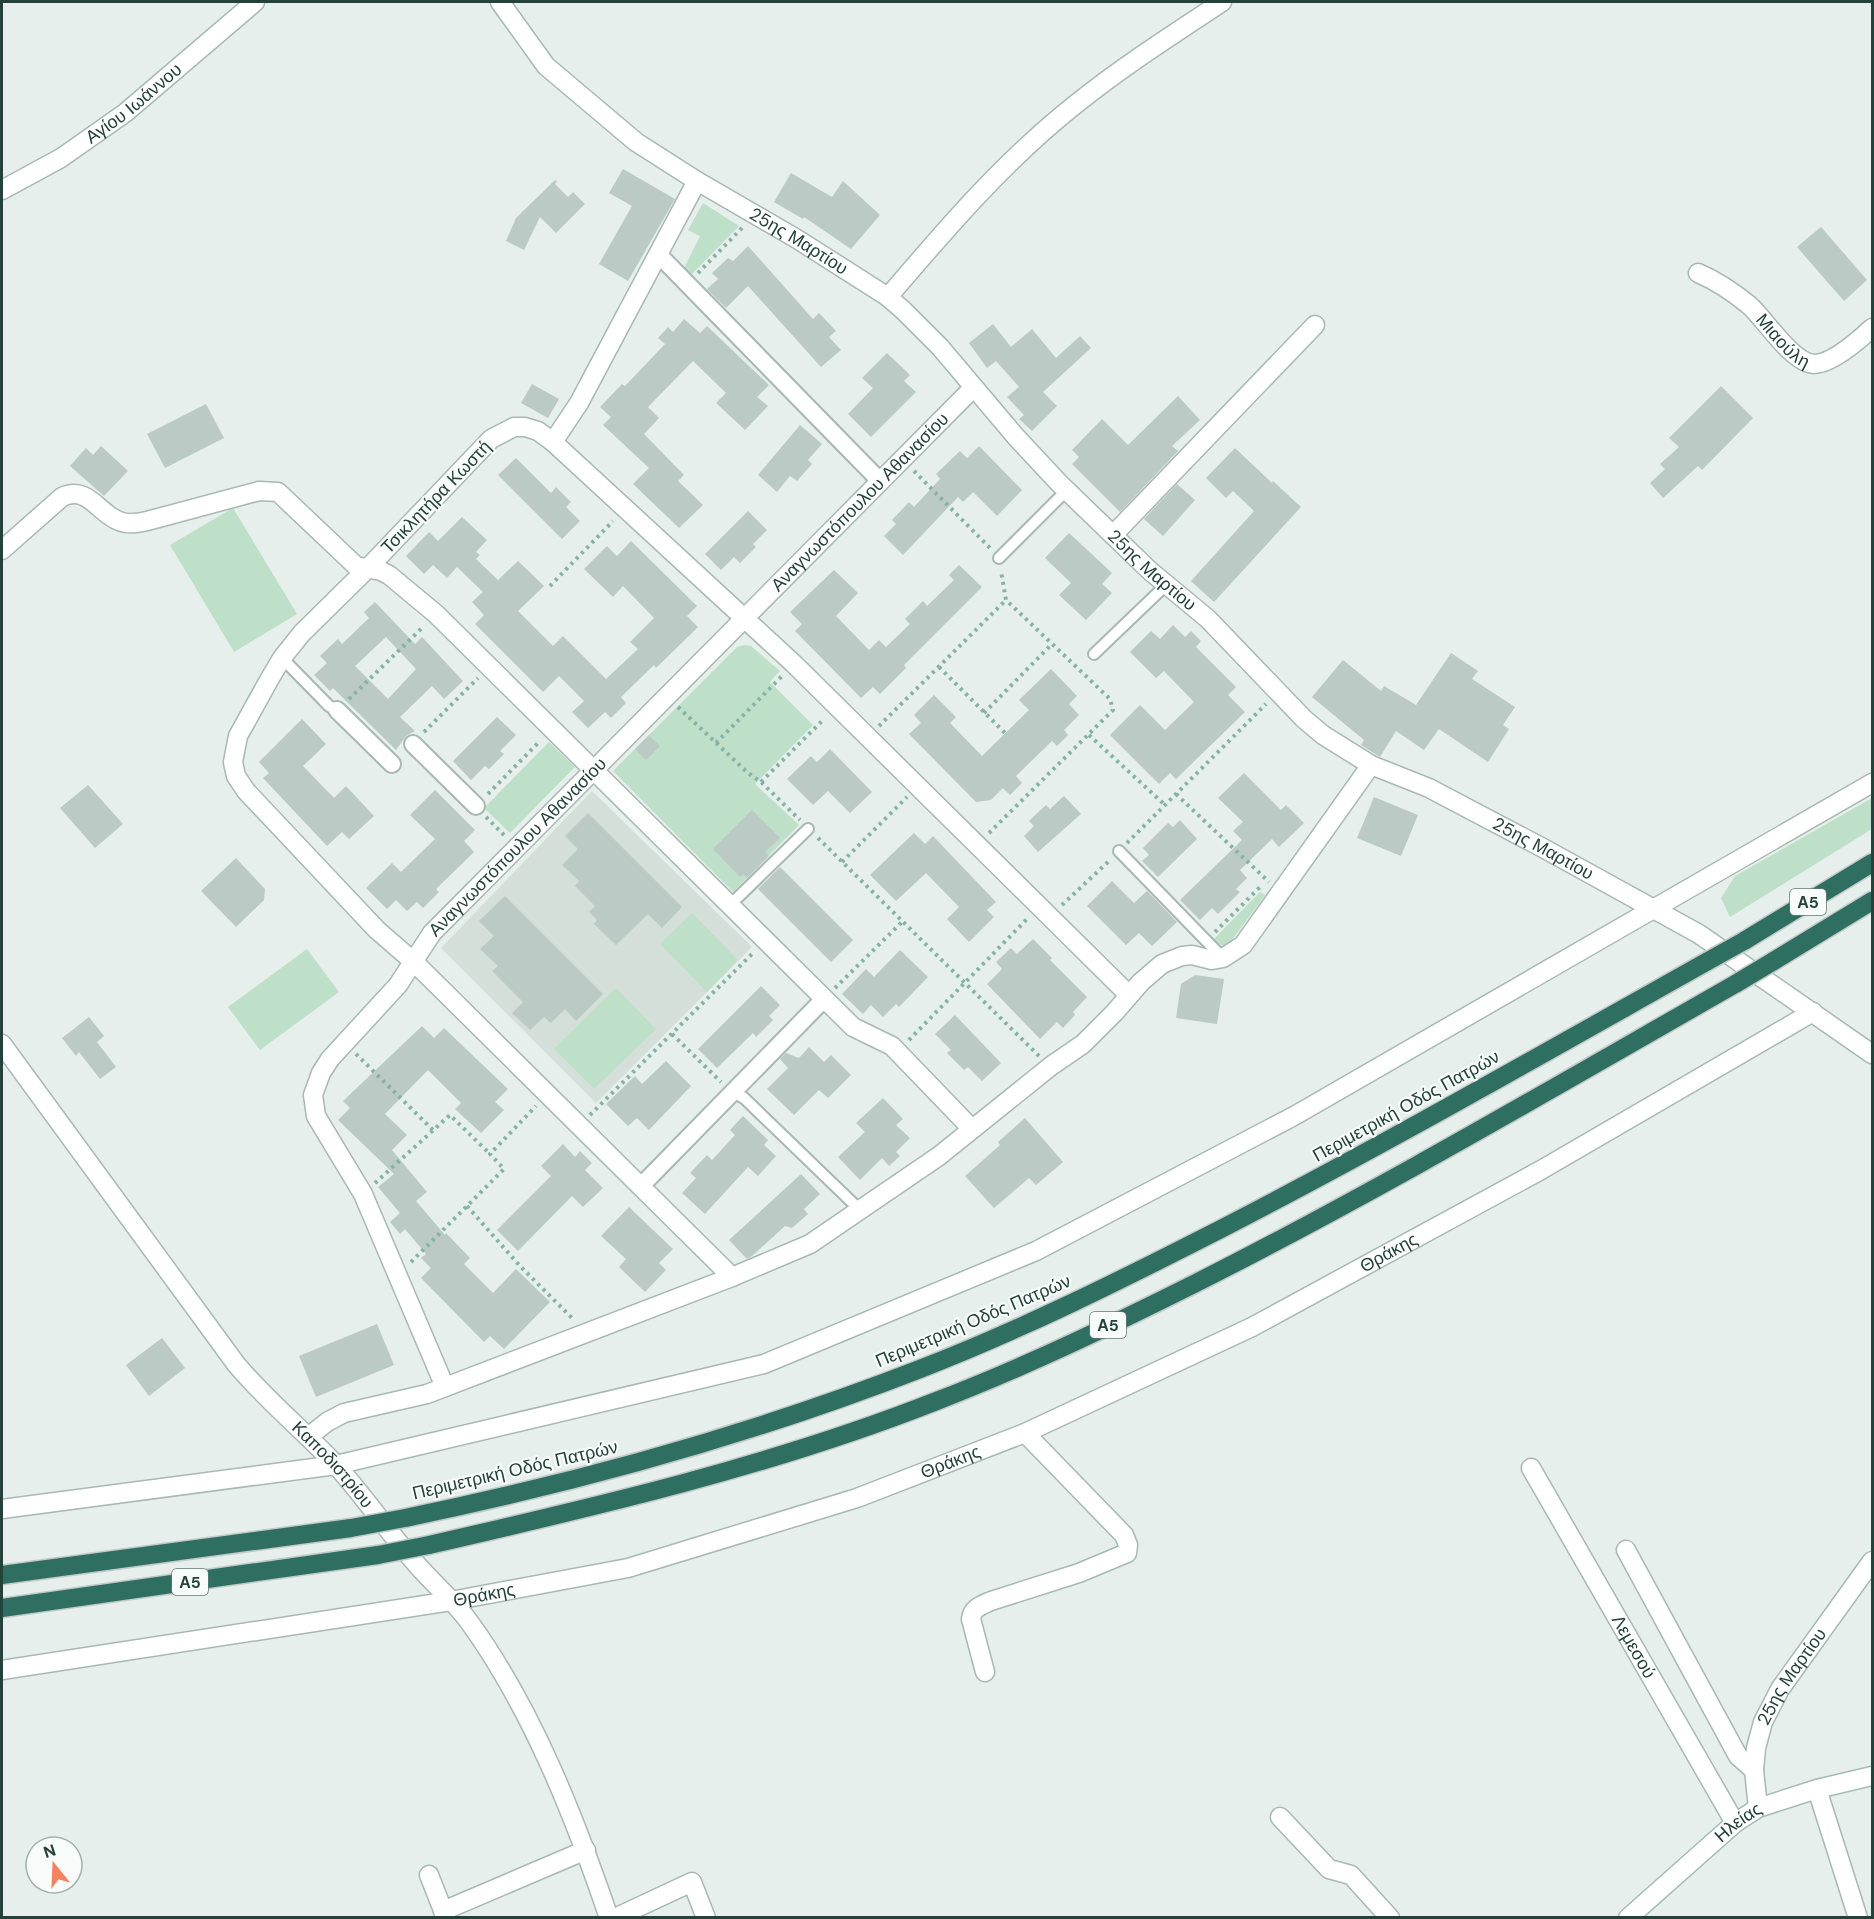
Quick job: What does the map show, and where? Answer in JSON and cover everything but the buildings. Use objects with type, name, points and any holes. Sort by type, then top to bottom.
[{"type":"highway","name":"Περιμετρική Οδός Πατρών","points":[[2,1575],[351,1528],[504,1497],[609,1470],[729,1435],[820,1406],[944,1359],[1126,1278],[1259,1210],[1408,1130],[1744,941],[1872,863]]},
{"type":"highway","name":"Α5","points":[[2,1608],[378,1555],[429,1545],[553,1517],[735,1469],[831,1439],[934,1402],[1141,1310],[1276,1242],[1425,1161],[1772,962],[1872,901]]},
{"type":"street","name":"Αγίου Ιωάννου","points":[[2,190],[61,158],[125,113],[255,2]]},
{"type":"street","name":"25ης Μαρτίου","points":[[500,2],[546,66],[636,142],[888,297],[922,327],[1026,449],[1166,585],[1208,619],[1323,735],[1371,765],[1439,794],[1699,934],[1872,1054]]},
{"type":"street","points":[[888,297],[958,214],[1074,105],[1124,67],[1222,2]]},
{"type":"street","points":[[553,442],[575,410],[697,181]]},
{"type":"street","points":[[658,254],[880,481]]},
{"type":"street","name":"Μιαούλη","points":[[1698,273],[1718,283],[1751,307],[1783,343],[1807,363],[1816,364],[1834,357],[1849,348],[1872,328]]},
{"type":"street","points":[[1113,535],[1315,325]]},
{"type":"street","name":"Αναγνωστόπουλου Αθανασίου","points":[[445,1387],[363,1194],[316,1116],[313,1105],[315,1085],[321,1072],[344,1043],[398,985],[432,933],[973,388]]},
{"type":"street","name":"Τσικλητήρα Κωστή","points":[[414,962],[377,930],[246,791],[236,776],[233,762],[234,748],[243,724],[282,658],[316,617],[368,568],[491,439],[514,427],[525,427],[538,431],[553,442],[624,510],[744,617],[1130,995]]},
{"type":"street","points":[[2,550],[68,494],[84,495],[114,519],[128,524],[259,491],[278,492],[356,566],[381,571],[388,575],[435,614],[853,1028],[892,1046],[972,1130]]},
{"type":"street","points":[[337,710],[392,764]]},
{"type":"street","points":[[413,744],[476,807]]},
{"type":"street","points":[[308,1437],[327,1422],[344,1413],[413,1398],[445,1387],[588,1334],[810,1244],[923,1168],[1051,1066],[1083,1044],[1151,972],[1172,959],[1192,955],[1212,960],[1224,958],[1243,945],[1371,765]]},
{"type":"street","points":[[2,1509],[336,1465],[764,1364],[1036,1251],[1294,1116],[1872,783]]},
{"type":"street","points":[[414,962],[732,1277]]},
{"type":"street","points":[[641,1186],[824,999]]},
{"type":"street","name":"Θράκης","points":[[2,1670],[451,1601],[628,1568],[857,1498],[1025,1432],[1252,1327],[1541,1170],[1813,1012]]},
{"type":"street","name":"Καποδιστρίου","points":[[2,1044],[236,1364],[336,1465],[418,1565],[470,1623],[496,1664],[543,1751],[586,1850],[609,1917]]},
{"type":"street","points":[[985,1672],[971,1619],[971,1614],[976,1608],[1090,1569],[1127,1553],[1128,1545],[1124,1535],[1025,1432]]},
{"type":"street","name":"Λεμεσού","points":[[1531,1468],[1735,1823]]},
{"type":"street","points":[[1626,1550],[1738,1756],[1754,1770]]},
{"type":"street","name":"25ης Μαρτίου","points":[[1758,1808],[1754,1770],[1756,1748],[1763,1722],[1780,1689],[1872,1561]]},
{"type":"street","name":"Ηλείας","points":[[1628,1917],[1735,1823],[1758,1808],[1817,1789],[1872,1776]]},
{"type":"street","points":[[1817,1789],[1858,1917]]},
{"type":"street","points":[[1280,1817],[1329,1869],[1351,1875],[1390,1917]]},
{"type":"street","points":[[429,1875],[444,1914],[586,1850]]},
{"type":"street","points":[[615,1917],[692,1882],[706,1917]]},
{"type":"lane","points":[[999,558],[1067,490]]},
{"type":"lane","points":[[1094,654],[1166,585]]},
{"type":"lane","points":[[282,658],[329,706],[337,710]]},
{"type":"lane","points":[[729,906],[808,829]]},
{"type":"lane","points":[[1119,851],[1224,958]]},
{"type":"lane","points":[[733,1092],[744,1098],[860,1210]]},
{"type":"path","points":[[687,284],[756,215]]},
{"type":"path","points":[[902,459],[999,558],[1006,600],[1110,699],[1113,710],[978,844]]},
{"type":"path","points":[[550,586],[624,510]]},
{"type":"path","points":[[868,737],[1006,600]]},
{"type":"path","points":[[337,710],[435,614]]},
{"type":"path","points":[[984,713],[1052,644]]},
{"type":"path","points":[[716,743],[794,664]]},
{"type":"path","points":[[413,744],[489,667]]},
{"type":"path","points":[[939,667],[1005,733]]},
{"type":"path","points":[[898,1052],[964,984],[1045,910],[1119,851],[1278,692]]},
{"type":"path","points":[[667,696],[748,773],[761,782],[964,984],[1051,1066]]},
{"type":"path","points":[[761,782],[837,706]]},
{"type":"path","points":[[516,847],[476,807],[553,729]]},
{"type":"path","points":[[1089,735],[1165,805]]},
{"type":"path","points":[[842,862],[918,786]]},
{"type":"path","points":[[1176,794],[1281,893]]},
{"type":"path","points":[[1206,941],[1260,887]]},
{"type":"path","points":[[824,999],[902,922]]},
{"type":"path","points":[[579,1126],[765,942]]},
{"type":"path","points":[[672,1034],[724,1086],[733,1092]]},
{"type":"path","points":[[344,1043],[433,1130]]},
{"type":"path","points":[[490,1154],[547,1095]]},
{"type":"path","points":[[363,1194],[450,1116],[504,1169],[398,1276]]},
{"type":"path","points":[[467,1206],[520,1266],[588,1334]]},
{"type":"shaded area","points":[[592,791],[752,947],[596,1103],[441,948]]},
{"type":"green space","points":[[703,203],[739,226],[688,278],[682,272],[700,236],[688,230]]},
{"type":"green space","points":[[233,508],[297,614],[234,652],[170,545]]},
{"type":"green space","points":[[751,646],[780,671],[770,682],[813,725],[755,784],[799,825],[733,892],[613,771],[737,647]]},
{"type":"green space","points":[[549,742],[575,767],[510,833],[484,808]]},
{"type":"green space","points":[[1872,798],[1872,829],[1730,917],[1721,898],[1735,876]]},
{"type":"green space","points":[[1260,892],[1265,895],[1229,944],[1223,946],[1213,940]]},
{"type":"green space","points":[[692,913],[738,960],[707,992],[660,944]]},
{"type":"green space","points":[[307,949],[339,992],[260,1050],[228,1007]]},
{"type":"green space","points":[[616,988],[656,1029],[594,1089],[554,1049]]}]
